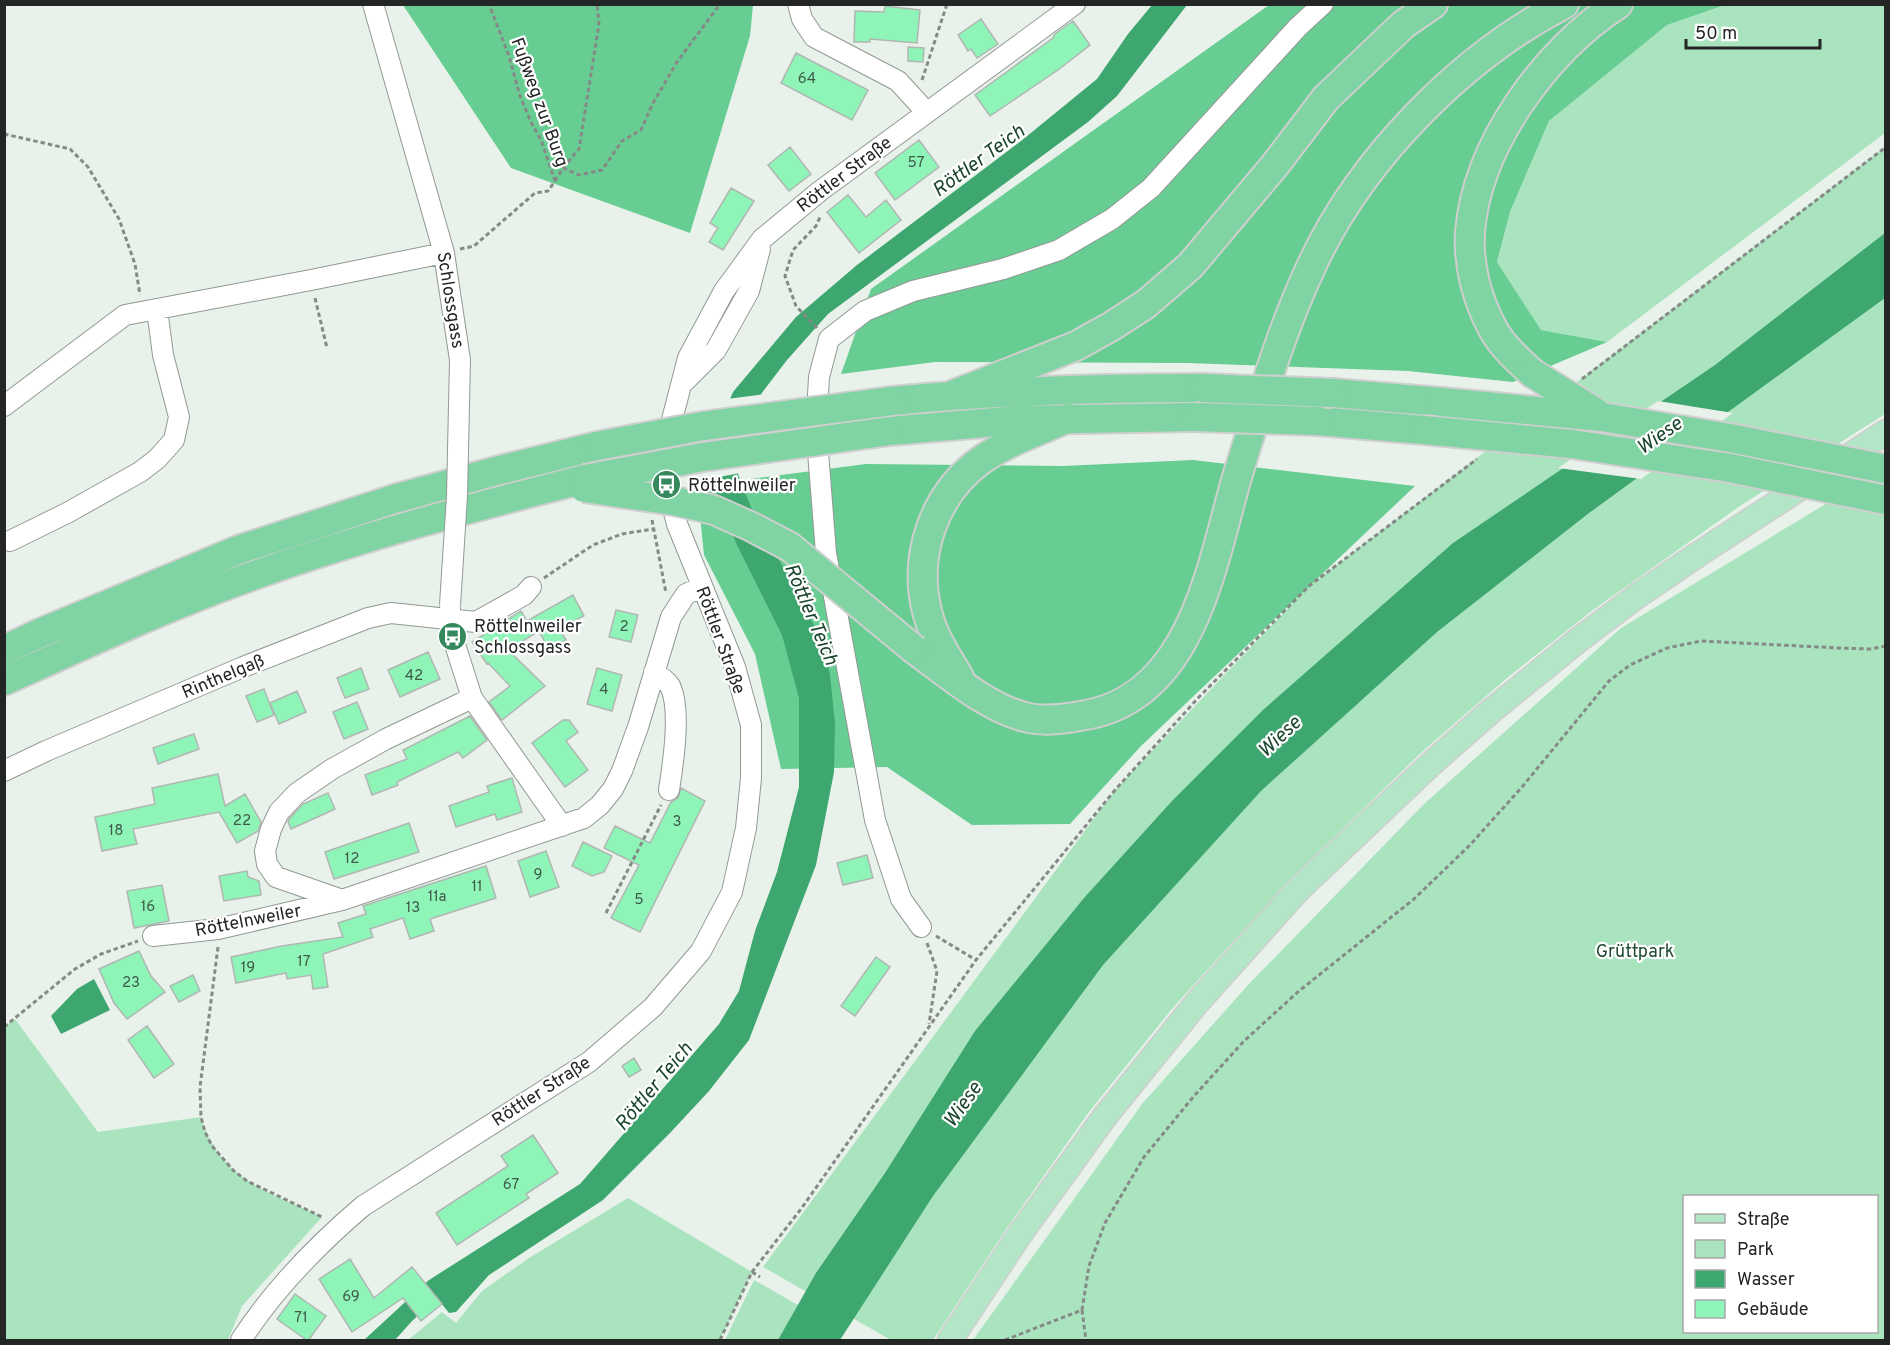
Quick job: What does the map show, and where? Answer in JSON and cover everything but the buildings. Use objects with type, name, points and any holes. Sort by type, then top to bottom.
[{"type":"highway","points":[[952,395],[1076,346],[1146,304],[1190,266],[1275,165],[1326,98],[1404,24],[1433,4]]},
{"type":"highway","points":[[577,484],[714,510],[790,547],[915,650],[985,701],[1026,718],[1060,719],[1100,714],[1133,696],[1161,672],[1182,644],[1201,603],[1255,420],[1289,318],[1312,265],[1339,215],[1371,170],[1408,125],[1449,84],[1497,46],[1543,15],[1564,4]]},
{"type":"highway","points":[[1602,417],[1532,373],[1512,354],[1494,331],[1478,296],[1472,265],[1470,232],[1485,167],[1509,119],[1536,82],[1567,46],[1588,26],[1618,4]]},
{"type":"highway","points":[[4,650],[238,550],[394,499],[496,471],[597,446],[703,426],[952,395],[1090,388],[1202,388],[1334,393],[1602,417],[1730,438],[1886,469]]},
{"type":"highway","points":[[4,681],[123,627],[251,576],[381,533],[477,506],[704,457],[890,431],[1068,418],[1195,417],[1318,421],[1572,444],[1730,468],[1886,500]]},
{"type":"highway","points":[[963,684],[943,651],[928,617],[923,592],[922,564],[935,517],[951,490],[982,460],[1068,418]]},
{"type":"main road","points":[[950,1341],[1020,1234],[1103,1119],[1195,1005],[1297,891],[1432,763],[1572,645],[1697,555],[1886,432]]},
{"type":"street","name":"Schlossgass","points":[[373,4],[444,252],[460,360],[457,496],[449,612]]},
{"type":"street","points":[[798,4],[802,19],[814,37],[898,81],[919,106]]},
{"type":"street","name":"Röttler Straße","points":[[241,1341],[280,1285],[363,1206],[589,1062],[652,1008],[701,951],[732,892],[746,828],[751,778],[751,725],[735,667],[677,524],[663,470],[668,435],[688,358],[724,291],[762,239],[919,106],[1075,4]]},
{"type":"street","points":[[921,927],[901,899],[875,820],[826,553],[818,452],[818,386],[830,339],[865,311],[913,291],[1003,269],[1059,250],[1112,219],[1150,188],[1298,27],[1323,4]]},
{"type":"street","points":[[4,406],[125,315],[444,252]]},
{"type":"street","points":[[10,541],[67,513],[140,472],[157,459],[174,440],[179,417],[150,310]]},
{"type":"street","name":"Rinthelgaß","points":[[4,771],[243,667],[368,618],[391,613],[449,612],[476,622],[524,595],[531,587]]},
{"type":"street","name":"Röttelnweiler","points":[[153,936],[218,929],[342,900],[584,818],[600,805],[613,789],[638,727],[671,617],[686,594],[702,587]]},
{"type":"street","points":[[449,612],[472,698],[562,826]]},
{"type":"street","points":[[654,672],[671,686],[675,711],[674,752],[669,790]]},
{"type":"street","name":"Röttelnweiler","points":[[342,900],[276,877],[267,864],[265,851],[279,812],[297,794],[332,769],[386,739],[472,698]]},
{"type":"path","name":"Fußweg zur Burg","points":[[444,252],[474,246],[535,193],[548,191],[555,181],[541,140],[520,96],[509,56],[489,4]]},
{"type":"path","points":[[555,181],[579,149],[599,24],[597,4]]},
{"type":"path","points":[[564,168],[579,175],[602,170],[622,141],[641,130],[652,105],[677,62],[720,4]]},
{"type":"path","points":[[919,106],[946,4]]},
{"type":"path","points":[[4,134],[70,149],[88,167],[119,219],[150,310]]},
{"type":"path","points":[[1581,379],[1886,147]]},
{"type":"path","points":[[818,330],[796,306],[785,276],[794,250],[816,226],[826,205],[820,191]]},
{"type":"path","points":[[311,280],[327,348]]},
{"type":"path","points":[[720,1341],[752,1272],[801,1209],[976,960],[1115,790],[1199,697],[1310,586],[1479,457]]},
{"type":"path","points":[[531,587],[593,545],[622,534],[653,529],[671,617]]},
{"type":"path","points":[[1086,1341],[1082,1310],[1089,1266],[1105,1223],[1144,1157],[1194,1096],[1244,1041],[1299,991],[1414,899],[1470,845],[1522,787],[1609,681],[1630,665],[1667,648],[1701,641],[1870,649],[1886,645]]},
{"type":"path","points":[[606,913],[669,790]]},
{"type":"path","points":[[921,927],[976,960]]},
{"type":"path","points":[[921,927],[937,971],[928,1027]]},
{"type":"path","points":[[218,929],[218,946],[200,1088],[201,1117],[206,1132],[212,1146],[222,1159],[247,1181],[340,1226]]},
{"type":"path","points":[[4,1027],[75,969],[101,954],[153,936]]},
{"type":"path","points":[[752,1272],[760,1276]]},
{"type":"path","points":[[1005,1341],[1082,1310]]},
{"type":"green space","points":[[1725,5],[1885,5],[1885,133],[1607,342],[1541,330],[1497,262],[1510,212],[1549,121],[1667,25]]},
{"type":"green space","points":[[1885,147],[1885,414],[1740,506],[1593,610],[1507,678],[1423,751],[1285,885],[1171,1010],[1089,1112],[1007,1228],[933,1340],[891,1340],[763,1267],[1115,790],[1309,586]]},
{"type":"green space","name":"Grüttpark","points":[[1885,468],[1885,1340],[973,1340],[1142,1104],[1248,985],[1424,804],[1621,628]]},
{"type":"green space","points":[[15,1019],[98,1132],[201,1117],[209,1138],[220,1156],[233,1169],[265,1191],[322,1217],[242,1306],[228,1340],[5,1340],[4,1027]]},
{"type":"green space","points":[[628,1198],[752,1272],[720,1340],[408,1340],[442,1312],[456,1323],[482,1291],[529,1258]]},
{"type":"green space","points":[[754,1280],[798,1305],[780,1340],[725,1340]]},
{"type":"shaded area","points":[[403,5],[753,5],[750,36],[690,233],[511,168]]},
{"type":"shaded area","points":[[1269,5],[1725,5],[1667,25],[1549,121],[1510,212],[1497,262],[1541,330],[1607,342],[1513,382],[1408,371],[1187,363],[935,362],[841,374],[871,289]]},
{"type":"shaded area","points":[[1193,460],[1415,486],[1141,746],[1070,824],[972,825],[887,767],[781,769],[755,654],[704,555],[697,486],[866,464],[1063,466]]},
{"type":"water","points":[[1152,5],[1187,5],[1117,96],[1088,122],[828,314],[787,360],[755,402],[743,429],[738,474],[751,507],[824,644],[835,724],[834,772],[816,865],[749,1040],[709,1091],[603,1200],[489,1275],[456,1312],[449,1313],[437,1298],[395,1340],[364,1340],[429,1280],[580,1184],[719,1024],[739,991],[755,931],[777,872],[799,787],[799,698],[782,635],[736,543],[717,492],[713,440],[733,392],[796,317],[857,265],[1021,141],[1097,79],[1128,34]]},
{"type":"water","name":"Wiese","points":[[1885,233],[1885,298],[1589,513],[1437,632],[1261,791],[1103,965],[933,1196],[840,1340],[778,1340],[816,1273],[885,1173],[975,1031],[1084,898],[1172,801],[1263,710],[1453,543],[1715,365]]},
{"type":"water","points":[[94,979],[110,1010],[61,1034],[51,1016],[77,989]]},
{"type":"pier","points":[[765,394],[757,404],[746,429],[741,473],[713,478],[710,439],[727,399]]},
{"type":"pier","points":[[1658,401],[1733,413],[1641,479],[1558,468]]},
{"type":"place","name":"Röttelnweiler","points":[[667,485]]},
{"type":"place","name":"Röttelnweiler Schlossgass","points":[[453,636]]},
{"type":"water label","name":"Röttler Teich","points":[[978,160]]},
{"type":"water label","name":"Röttler Teich","points":[[812,614]]},
{"type":"water label","name":"Röttler Teich","points":[[653,1086]]}]
